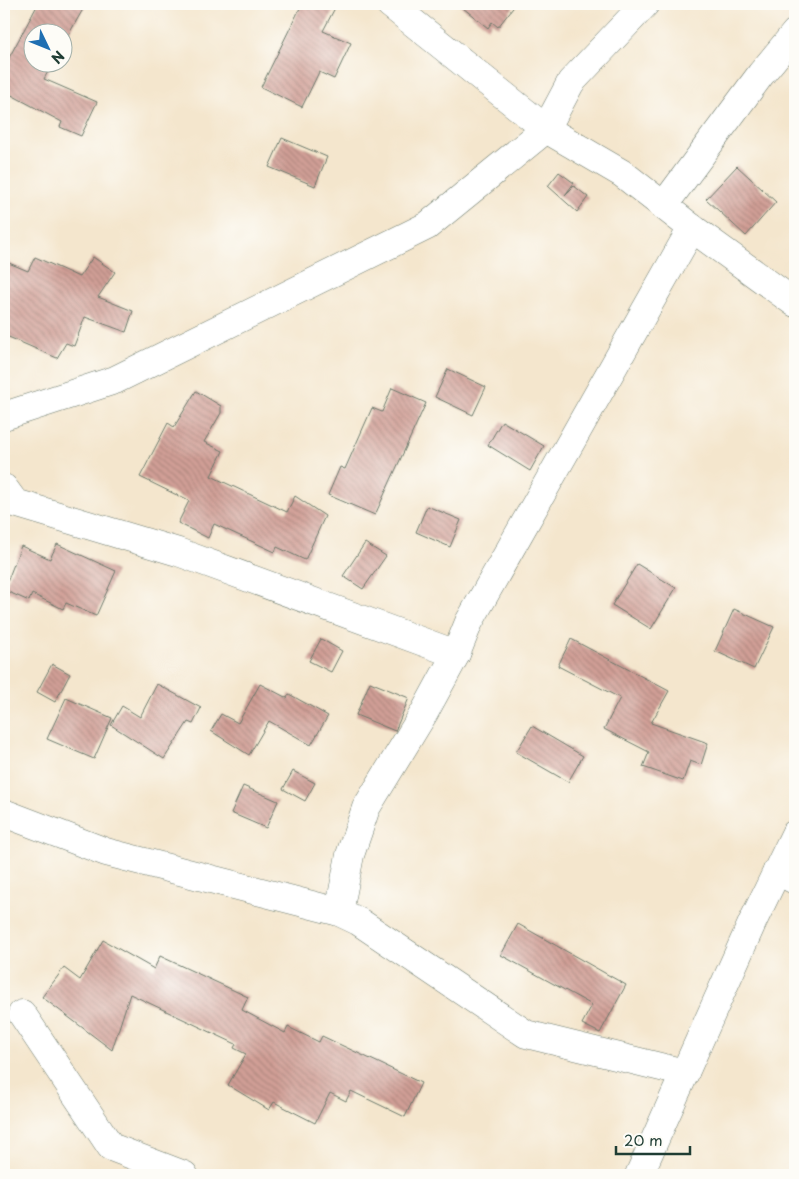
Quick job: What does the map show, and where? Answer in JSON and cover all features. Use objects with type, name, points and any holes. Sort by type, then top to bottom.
[{"type":"street","points":[[390,4],[546,129],[623,174],[692,228],[795,303]]},
{"type":"street","points":[[4,416],[116,380],[427,226],[546,129],[571,82],[645,4]]},
{"type":"street","points":[[664,206],[761,74],[795,33]]},
{"type":"street","points":[[339,912],[350,855],[366,808],[424,713],[456,654],[469,622],[692,228]]},
{"type":"street","points":[[4,488],[15,503],[178,552],[456,654]]},
{"type":"street","points":[[4,813],[106,852],[339,912],[358,921],[526,1034],[685,1072]]},
{"type":"street","points":[[639,1175],[685,1072],[786,875],[795,834]]},
{"type":"street","points":[[22,1014],[111,1147],[184,1175]]},
{"type":"building","points":[[38,4],[86,4],[72,28],[72,22],[28,22]]},
{"type":"building","points":[[302,4],[337,4],[323,31],[351,43],[334,79],[319,72],[302,107],[261,87]]},
{"type":"building","points":[[458,4],[516,4],[498,27],[492,22],[488,28]]},
{"type":"building","points":[[22,34],[22,72],[48,72],[44,79],[97,102],[81,136],[60,127],[62,122],[4,91],[4,67]]},
{"type":"building","points":[[282,138],[327,157],[315,186],[269,167]]},
{"type":"building","points":[[737,166],[776,202],[746,236],[706,199]]},
{"type":"building","points":[[559,172],[574,183],[565,195],[574,186],[588,197],[577,212],[548,186]]},
{"type":"building","points":[[35,257],[79,277],[93,257],[115,272],[98,297],[133,311],[126,332],[85,317],[74,346],[66,343],[57,358],[4,335],[4,261],[28,271]]},
{"type":"building","points":[[448,369],[486,387],[473,415],[435,397]]},
{"type":"building","points":[[392,388],[426,403],[375,515],[328,495],[340,467],[345,469],[372,408],[382,412]]},
{"type":"building","points":[[196,391],[221,406],[221,413],[204,442],[223,451],[211,476],[287,512],[295,496],[325,516],[305,560],[277,547],[275,552],[214,524],[208,538],[178,523],[189,501],[140,477],[168,423],[174,427]]},
{"type":"building","points":[[502,421],[544,446],[530,471],[488,445]]},
{"type":"building","points":[[427,506],[461,520],[450,547],[416,532]]},
{"type":"building","points":[[365,543],[386,556],[363,589],[343,576]]},
{"type":"building","points":[[57,544],[116,571],[96,616],[66,603],[63,609],[32,594],[29,601],[4,590],[21,546],[50,559]]},
{"type":"building","points":[[637,564],[676,588],[651,629],[612,605]]},
{"type":"building","points":[[734,609],[774,627],[754,669],[715,651]]},
{"type":"building","points":[[321,639],[342,651],[331,672],[309,661]]},
{"type":"building","points":[[571,639],[669,691],[651,723],[708,743],[701,765],[690,761],[683,781],[643,767],[649,752],[604,729],[620,698],[558,666]]},
{"type":"building","points":[[52,664],[70,674],[55,702],[37,692]]},
{"type":"building","points":[[370,682],[409,698],[395,731],[356,715]]},
{"type":"building","points":[[157,684],[201,708],[193,724],[188,722],[164,759],[111,725],[122,706],[140,717]]},
{"type":"building","points":[[260,684],[287,698],[289,694],[328,716],[311,745],[269,721],[249,755],[211,731],[221,714],[238,723]]},
{"type":"building","points":[[66,698],[112,718],[94,759],[47,739]]},
{"type":"building","points":[[532,726],[583,756],[568,782],[516,752]]},
{"type":"building","points":[[293,771],[315,783],[305,801],[283,789]]},
{"type":"building","points":[[243,786],[278,801],[266,828],[231,813]]},
{"type":"building","points":[[518,924],[626,985],[600,1033],[582,1024],[592,1005],[501,955]]},
{"type":"building","points":[[103,940],[154,969],[160,956],[248,997],[242,1010],[285,1033],[288,1027],[319,1042],[322,1036],[421,1083],[405,1117],[351,1091],[346,1101],[330,1093],[315,1123],[274,1102],[269,1110],[228,1085],[246,1054],[234,1048],[236,1044],[130,994],[112,1050],[42,997],[64,968],[80,980]]}]
